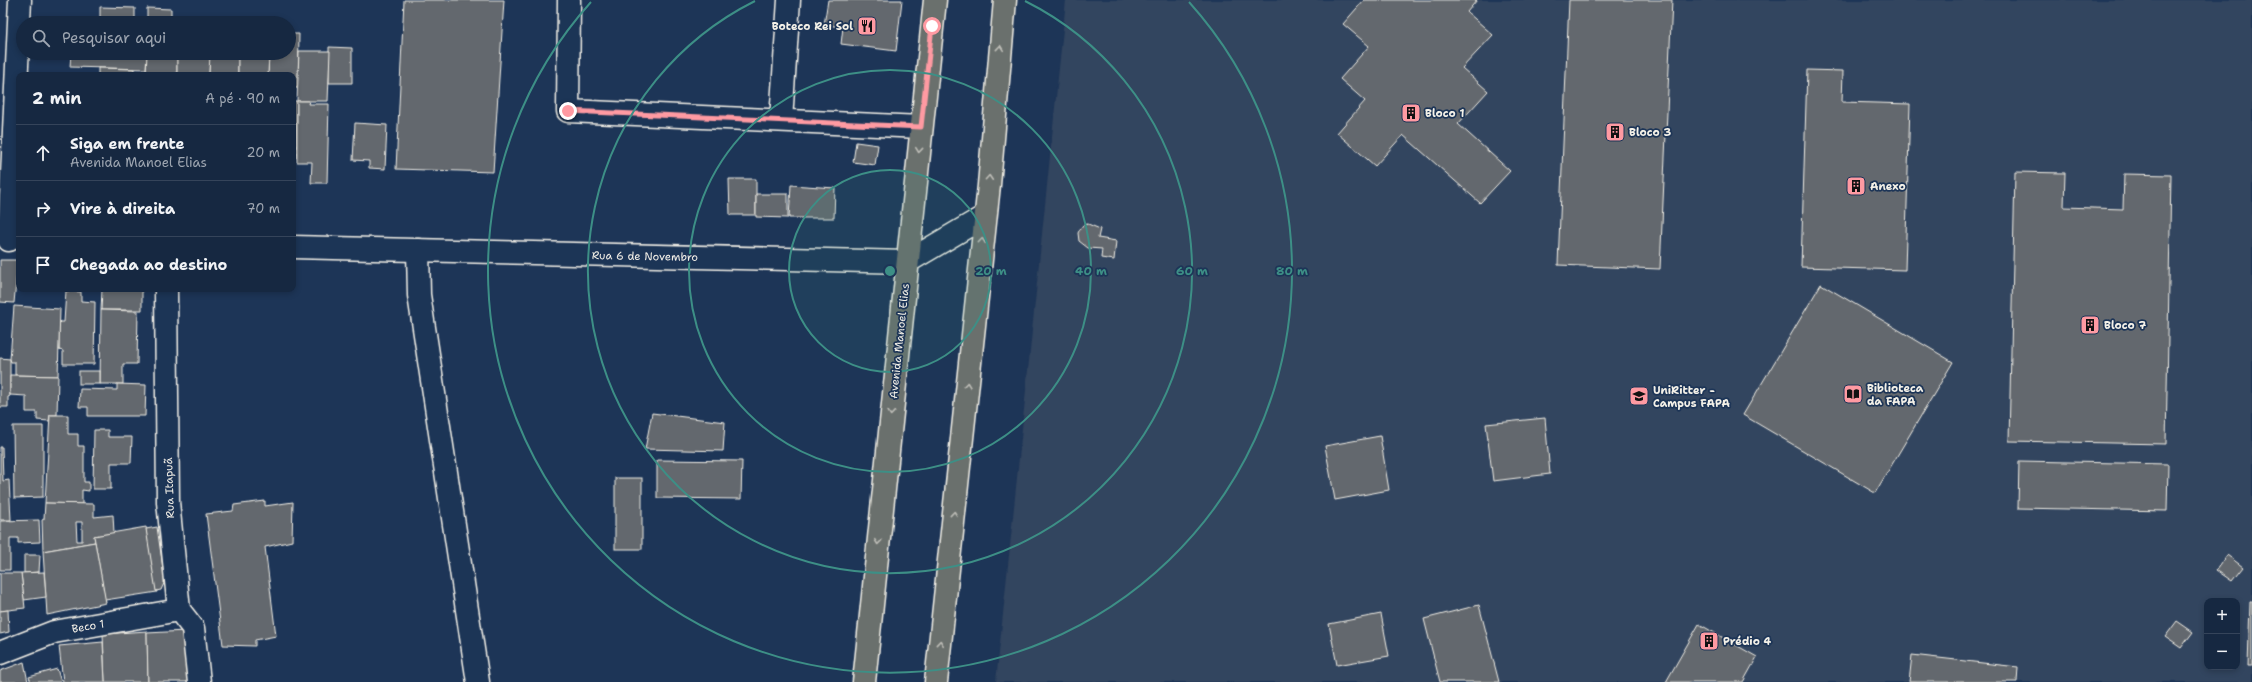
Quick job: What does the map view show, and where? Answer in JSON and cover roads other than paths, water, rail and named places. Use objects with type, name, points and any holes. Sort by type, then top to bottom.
[{"type":"main road","name":"Avenida Manoel Elias","points":[[864,682],[935,0]]},
{"type":"main road","points":[[936,682],[985,216],[1005,0]]},
{"type":"street","points":[[19,16],[20,0]]},
{"type":"street","points":[[569,0],[568,111],[921,127]]},
{"type":"street","points":[[781,120],[789,0]]},
{"type":"street","points":[[17,60],[17,72]]},
{"type":"street","points":[[9,240],[16,87]]},
{"type":"street","points":[[907,262],[985,216]]},
{"type":"street","name":"Rua 6 de Novembro","points":[[296,247],[907,262]]},
{"type":"street","points":[[418,250],[419,295],[478,682]]},
{"type":"street","name":"Rua Itapuã","points":[[166,292],[168,502],[179,610]]},
{"type":"street","points":[[179,610],[193,628],[199,682]]},
{"type":"street","name":"Beco 1","points":[[0,653],[54,632],[179,610]]},
{"type":"place","name":"Boteco Rei Sol","points":[[867,26]]},
{"type":"place","name":"Bloco 1","points":[[1411,113]]},
{"type":"place","name":"Bloco 3","points":[[1615,132]]},
{"type":"place","name":"Anexo","points":[[1856,186]]},
{"type":"place","name":"Bloco 7","points":[[2090,325]]},
{"type":"place","name":"Biblioteca da FAPA","points":[[1853,394]]},
{"type":"place","name":"UniRitter - Campus FAPA","points":[[1639,396]]},
{"type":"place","name":"Prédio 4","points":[[1709,641]]}]
